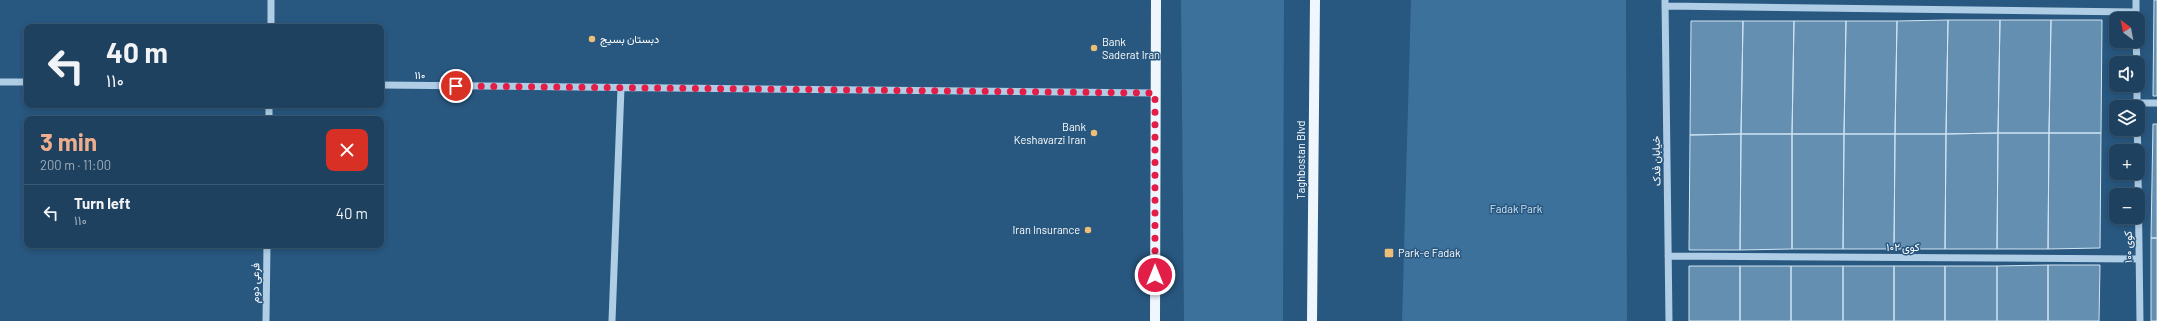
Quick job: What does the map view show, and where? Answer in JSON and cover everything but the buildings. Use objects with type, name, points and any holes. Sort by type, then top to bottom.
[{"type":"main road","points":[[1155,321],[1156,0]]},
{"type":"main road","name":"Taghbostan Blvd","points":[[1312,321],[1315,0]]},
{"type":"street","points":[[271,0],[271,24]]},
{"type":"street","points":[[2136,0],[2136,12]]},
{"type":"street","points":[[1665,3],[2109,15]]},
{"type":"street","name":"خیابان فدک","points":[[1665,3],[1668,321]]},
{"type":"street","points":[[0,82],[24,82]]},
{"type":"street","name":"۱۱۰","points":[[384,86],[1155,93]]},
{"type":"street","points":[[612,321],[621,88]]},
{"type":"street","points":[[2145,104],[2157,103]]},
{"type":"street","name":"کوی ۱۰۰","points":[[2138,180],[2140,321]]},
{"type":"street","name":"فرعی دوم","points":[[266,321],[267,248]]},
{"type":"street","name":"کوی ۱۰۲","points":[[1668,256],[2139,260]]},
{"type":"green space","points":[[1181,0],[1284,0],[1283,321],[1184,321]]},
{"type":"green space","name":"Fadak Park","points":[[1411,0],[1626,0],[1627,321],[1402,321]]},
{"type":"place","name":"دبستان بسیج","points":[[592,39]]},
{"type":"place","name":"Bank Saderat Iran","points":[[1094,48]]},
{"type":"place","name":"Bank Keshavarzi Iran","points":[[1094,133]]},
{"type":"place","name":"Iran Insurance","points":[[1088,230]]},
{"type":"place","name":"Park-e Fadak","points":[[1389,253]]},
{"type":"route","points":[[456,86],[1155,93],[1155,275]]}]
